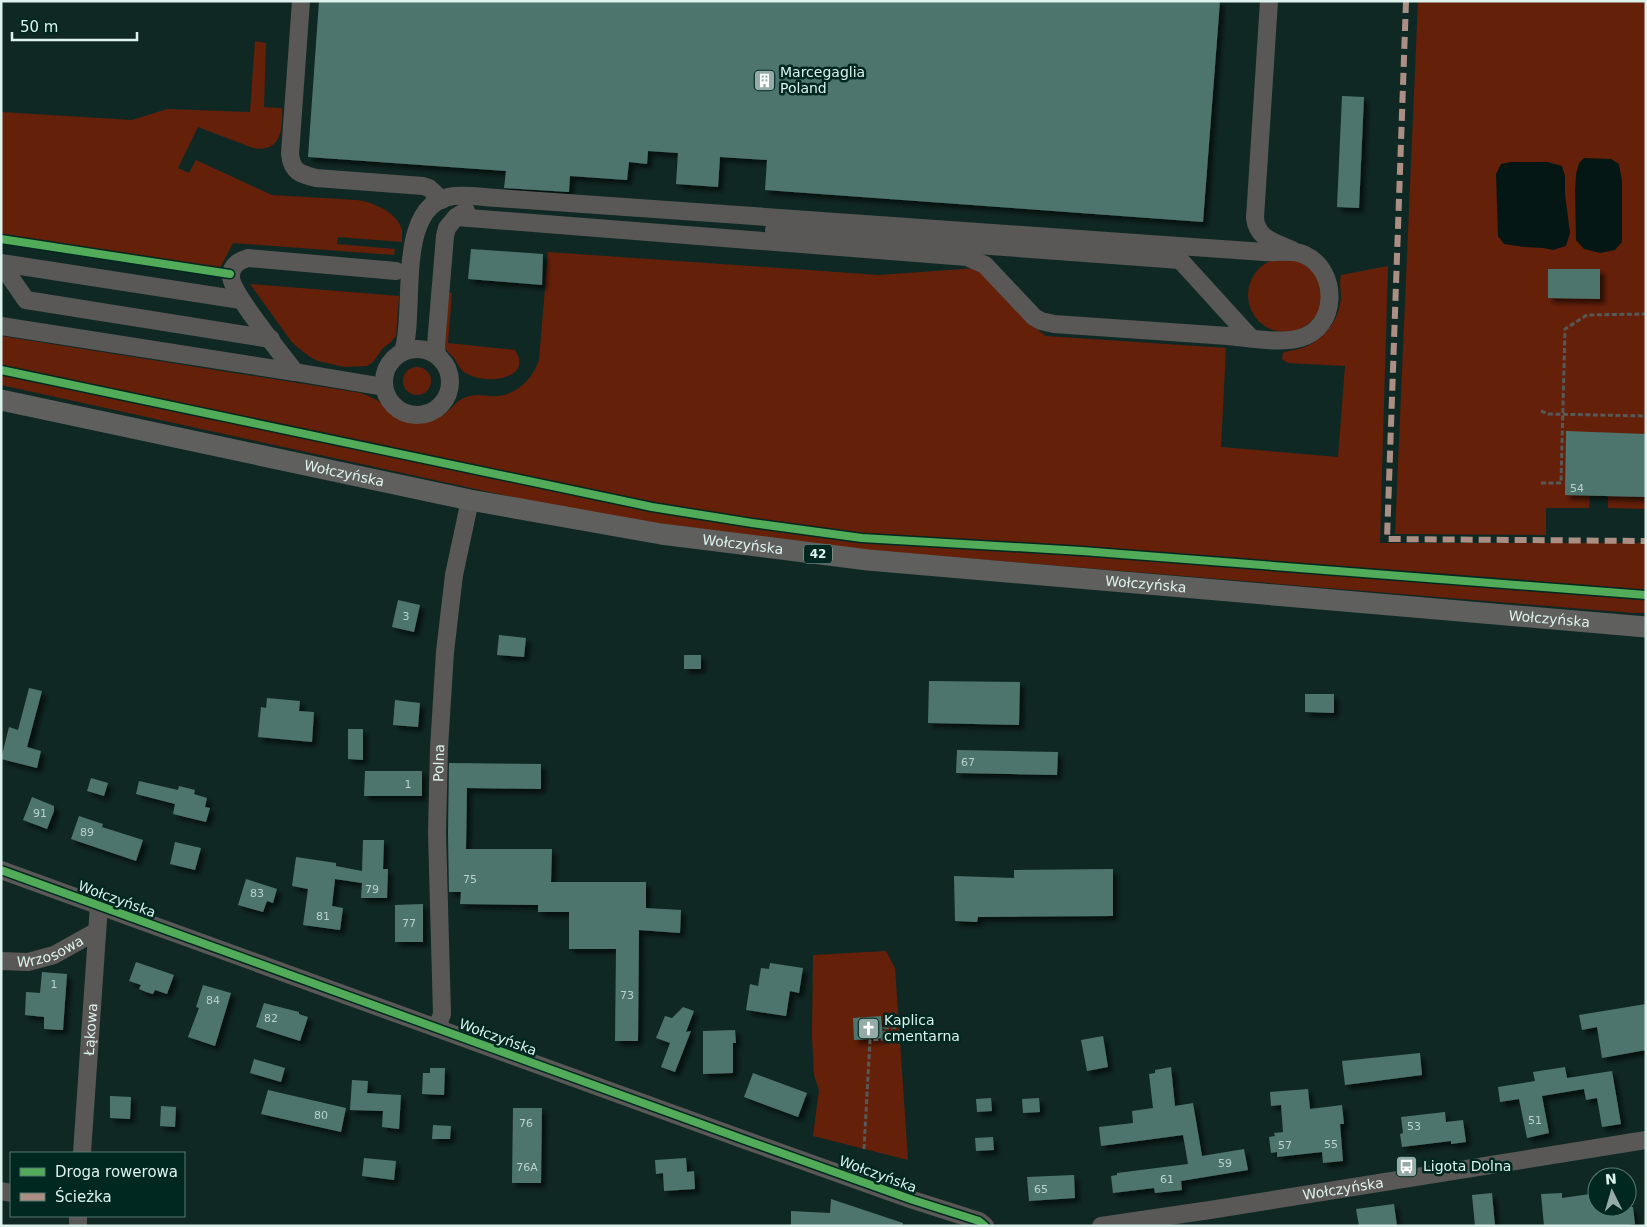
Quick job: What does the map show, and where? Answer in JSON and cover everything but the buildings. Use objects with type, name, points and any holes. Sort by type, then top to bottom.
[{"type":"main road","name":"Wołczyńska","points":[[1,400],[470,500],[661,534],[868,560],[1646,626]]},
{"type":"street","points":[[301,1],[290,154],[291,162],[296,170],[303,175],[316,178],[423,186],[429,188],[442,200]]},
{"type":"street","points":[[456,217],[967,257],[984,265],[1034,317],[1041,321],[1054,324],[1251,338],[1284,340],[1301,338],[1318,327],[1324,318],[1330,301],[1329,283],[1317,263],[1266,238],[1256,228],[1255,218],[1270,1]]},
{"type":"street","points":[[403,352],[407,341],[410,273],[416,229],[423,215],[433,205],[453,196],[1254,252],[1297,252]]},
{"type":"street","points":[[437,355],[439,296],[447,228],[456,217],[465,212],[480,208],[1180,260],[1251,338]]},
{"type":"street","points":[[295,372],[241,300],[231,281],[230,274],[234,266],[239,261],[248,258],[396,270]]},
{"type":"street","points":[[1,264],[241,300]]},
{"type":"street","points":[[1,264],[26,300],[271,339]]},
{"type":"street","points":[[1,326],[384,387]]},
{"type":"street","points":[[411,349],[429,351],[437,355],[444,362],[448,370],[450,384],[446,399],[439,407],[420,415],[409,414],[400,410],[392,403],[384,387],[385,374],[389,365],[403,352],[411,349]]},
{"type":"street","name":"Polna","points":[[437,1028],[442,1014],[437,834],[439,748],[445,652],[454,574],[470,500]]},
{"type":"street","name":"Wołczyńska","points":[[1,870],[894,1193],[979,1221],[985,1226]]},
{"type":"street","name":"Łąkowa","points":[[82,1152],[99,905]]},
{"type":"street","name":"Wrzosowa","points":[[1,961],[28,962],[54,955],[97,931]]},
{"type":"street","name":"Wołczyńska","points":[[1101,1226],[1220,1209],[1646,1140]]},
{"type":"path","points":[[1541,483],[1561,483],[1565,329],[1587,315],[1646,314]]},
{"type":"path","points":[[1541,411],[1548,414],[1646,416]]},
{"type":"path","points":[[864,1149],[870,1040],[885,1039],[884,1028],[899,1027]]},
{"type":"shaded area","points":[[1418,1],[1646,1],[1646,509],[1608,508],[1608,496],[1590,496],[1589,508],[1546,508],[1546,535],[1395,534]]},
{"type":"shaded area","points":[[255,41],[266,43],[264,107],[282,108],[281,132],[275,143],[262,149],[253,148],[198,127],[178,168],[189,173],[196,160],[272,195],[357,200],[370,203],[384,209],[395,218],[402,230],[402,242],[338,237],[337,244],[395,249],[394,255],[233,243],[219,270],[1,235],[1,112],[132,120],[167,109],[250,112]]},
{"type":"shaded area","points":[[1584,158],[1611,159],[1619,164],[1622,181],[1622,242],[1615,250],[1600,253],[1584,249],[1576,240],[1576,174],[1579,163]]},
{"type":"shaded area","points":[[1511,162],[1548,162],[1562,166],[1565,176],[1565,194],[1570,233],[1566,246],[1553,250],[1524,247],[1504,244],[1498,236],[1496,174],[1501,164]]},
{"type":"shaded area","points":[[548,252],[879,275],[977,268],[1046,336],[1226,348],[1221,447],[1338,457],[1345,366],[1288,363],[1282,359],[1283,353],[1310,345],[1329,329],[1340,306],[1341,275],[1388,266],[1380,543],[1646,543],[1646,613],[866,550],[594,515],[1,385],[1,336],[361,393],[378,401],[402,420],[429,421],[445,414],[460,400],[469,396],[505,395],[529,379],[539,360]]},
{"type":"shaded area","points":[[1285,258],[1306,264],[1316,274],[1322,295],[1316,316],[1306,326],[1285,332],[1264,326],[1254,316],[1248,295],[1254,274],[1264,264]]},
{"type":"shaded area","points":[[250,284],[399,296],[396,336],[383,348],[373,362],[367,366],[344,367],[318,361],[310,357],[291,341]]},
{"type":"shaded area","points":[[447,292],[452,293],[448,343],[515,350],[519,360],[518,368],[512,374],[503,378],[481,378],[471,376],[460,368],[446,349],[444,342]]},
{"type":"shaded area","points":[[417,367],[427,371],[431,381],[427,391],[417,395],[407,391],[403,381],[407,371]]},
{"type":"shaded area","points":[[886,951],[895,968],[908,1160],[813,1136],[819,1090],[814,1075],[812,1036],[813,955]]},
{"type":"marked path","points":[[1406,1],[1387,539],[1646,541]]},
{"type":"cycle path","points":[[1,239],[230,274]]},
{"type":"cycle path","points":[[1,370],[652,507],[752,523],[862,538],[1082,551],[1646,595]]},
{"type":"cycle path","points":[[1,870],[745,1140],[913,1200],[979,1221],[985,1226]]},
{"type":"place","name":"Marcegaglia Poland","points":[[764,80]]},
{"type":"place","name":"Kaplica cmentarna","points":[[868,1028]]},
{"type":"place","name":"Ligota Dolna","points":[[1407,1166]]}]
